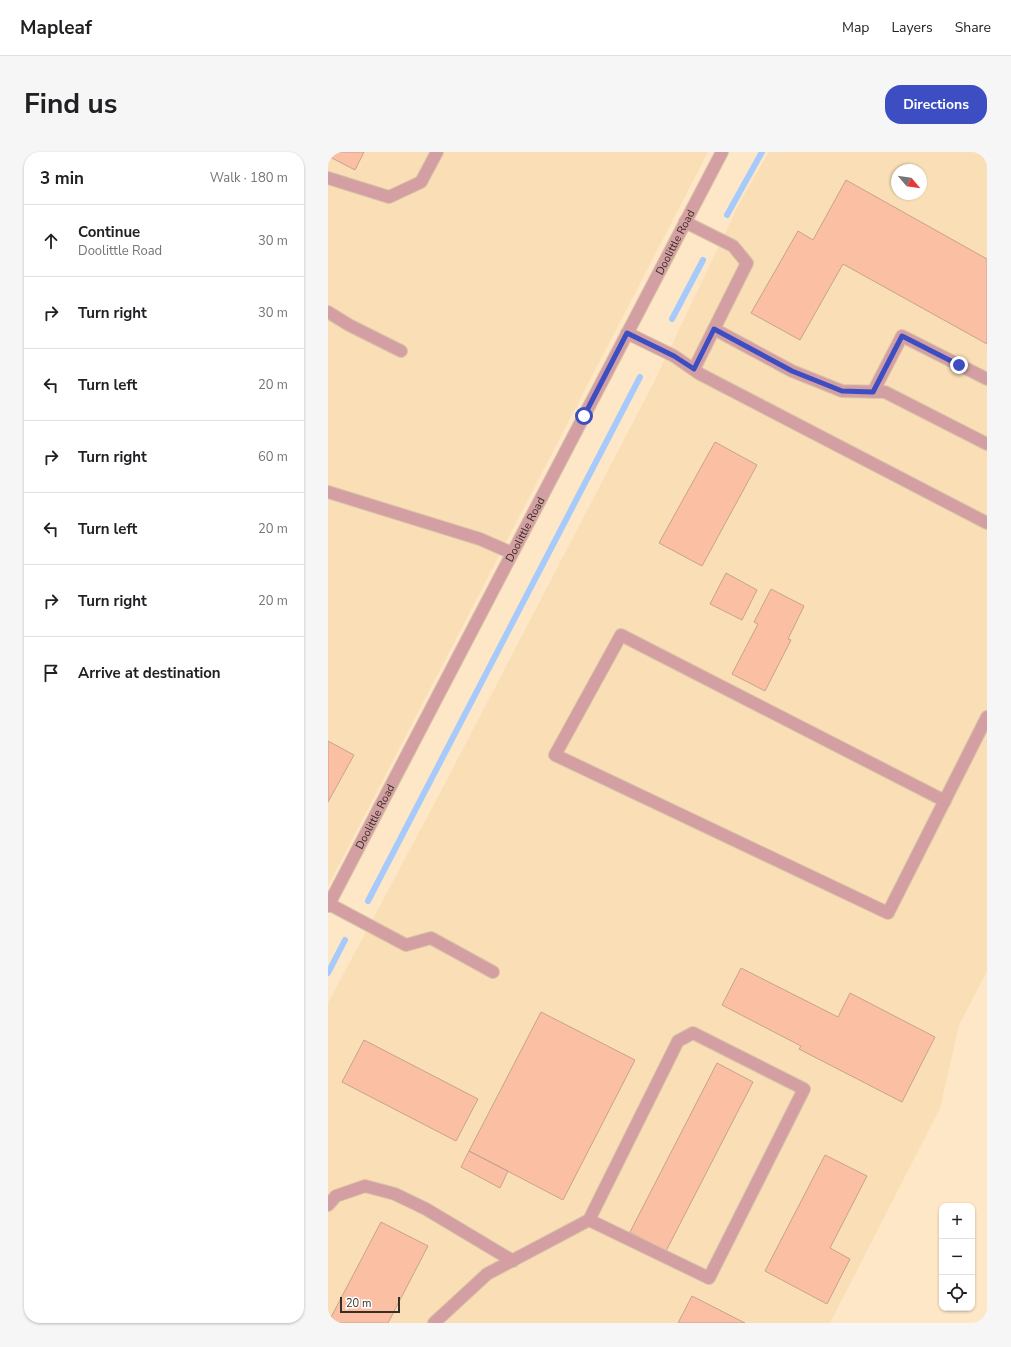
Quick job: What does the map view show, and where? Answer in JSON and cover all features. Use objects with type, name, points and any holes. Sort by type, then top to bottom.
[{"type":"street","points":[[328,178],[389,197],[421,182],[437,152]]},
{"type":"street","name":"Doolittle Road","points":[[328,905],[722,152]]},
{"type":"street","points":[[685,222],[733,246],[747,263],[694,369]]},
{"type":"street","points":[[328,312],[349,325],[401,351]]},
{"type":"street","points":[[714,329],[792,371],[842,391],[885,392],[987,444]]},
{"type":"street","points":[[627,333],[674,356],[694,369],[987,522]]},
{"type":"street","points":[[873,392],[902,336],[987,379]]},
{"type":"street","points":[[328,492],[480,539],[512,554]]},
{"type":"street","points":[[945,801],[621,635],[555,756],[888,913],[945,801],[987,717]]},
{"type":"street","points":[[328,905],[406,944],[431,938],[492,972]]},
{"type":"street","points":[[434,1323],[487,1274],[589,1220],[678,1041],[693,1033],[804,1089],[709,1278],[589,1220]]},
{"type":"street","points":[[328,1205],[336,1196],[365,1186],[395,1194],[426,1209],[512,1260]]},
{"type":"shaded area","points":[[328,152],[708,152],[328,886]]},
{"type":"shaded area","points":[[769,152],[987,152],[987,971],[959,1025],[940,1108],[830,1323],[328,1323],[328,1003],[439,795],[653,384],[741,200]]},
{"type":"building","points":[[328,152],[364,152],[355,170],[328,156]]},
{"type":"building","points":[[846,180],[987,259],[987,344],[843,264],[800,340],[751,313],[798,231],[813,240]]},
{"type":"building","points":[[715,442],[757,465],[702,566],[659,543]]},
{"type":"building","points":[[726,573],[757,590],[742,620],[710,604]]},
{"type":"building","points":[[771,589],[804,606],[788,639],[791,640],[765,691],[732,674],[758,624],[754,622]]},
{"type":"building","points":[[328,741],[354,755],[328,802]]},
{"type":"building","points":[[741,968],[838,1017],[850,993],[935,1037],[902,1102],[799,1049],[801,1046],[722,1005]]},
{"type":"building","points":[[541,1012],[635,1060],[563,1200],[469,1151]]},
{"type":"building","points":[[364,1040],[478,1099],[456,1141],[342,1082]]},
{"type":"building","points":[[717,1063],[753,1082],[666,1251],[630,1232]]},
{"type":"building","points":[[469,1151],[508,1171],[500,1188],[461,1167]]},
{"type":"building","points":[[825,1155],[867,1176],[830,1248],[850,1259],[827,1304],[765,1271]]},
{"type":"building","points":[[381,1222],[428,1246],[388,1323],[328,1323]]},
{"type":"building","points":[[692,1296],[745,1323],[678,1323]]},
{"type":"waterway","points":[[727,215],[762,152]]},
{"type":"waterway","points":[[672,319],[703,260]]},
{"type":"waterway","points":[[368,901],[640,377]]},
{"type":"waterway","points":[[328,973],[345,940]]},
{"type":"route","points":[[584,416],[627,333],[674,356],[694,369],[714,329],[792,371],[842,391],[873,392],[902,336],[959,365]]}]
